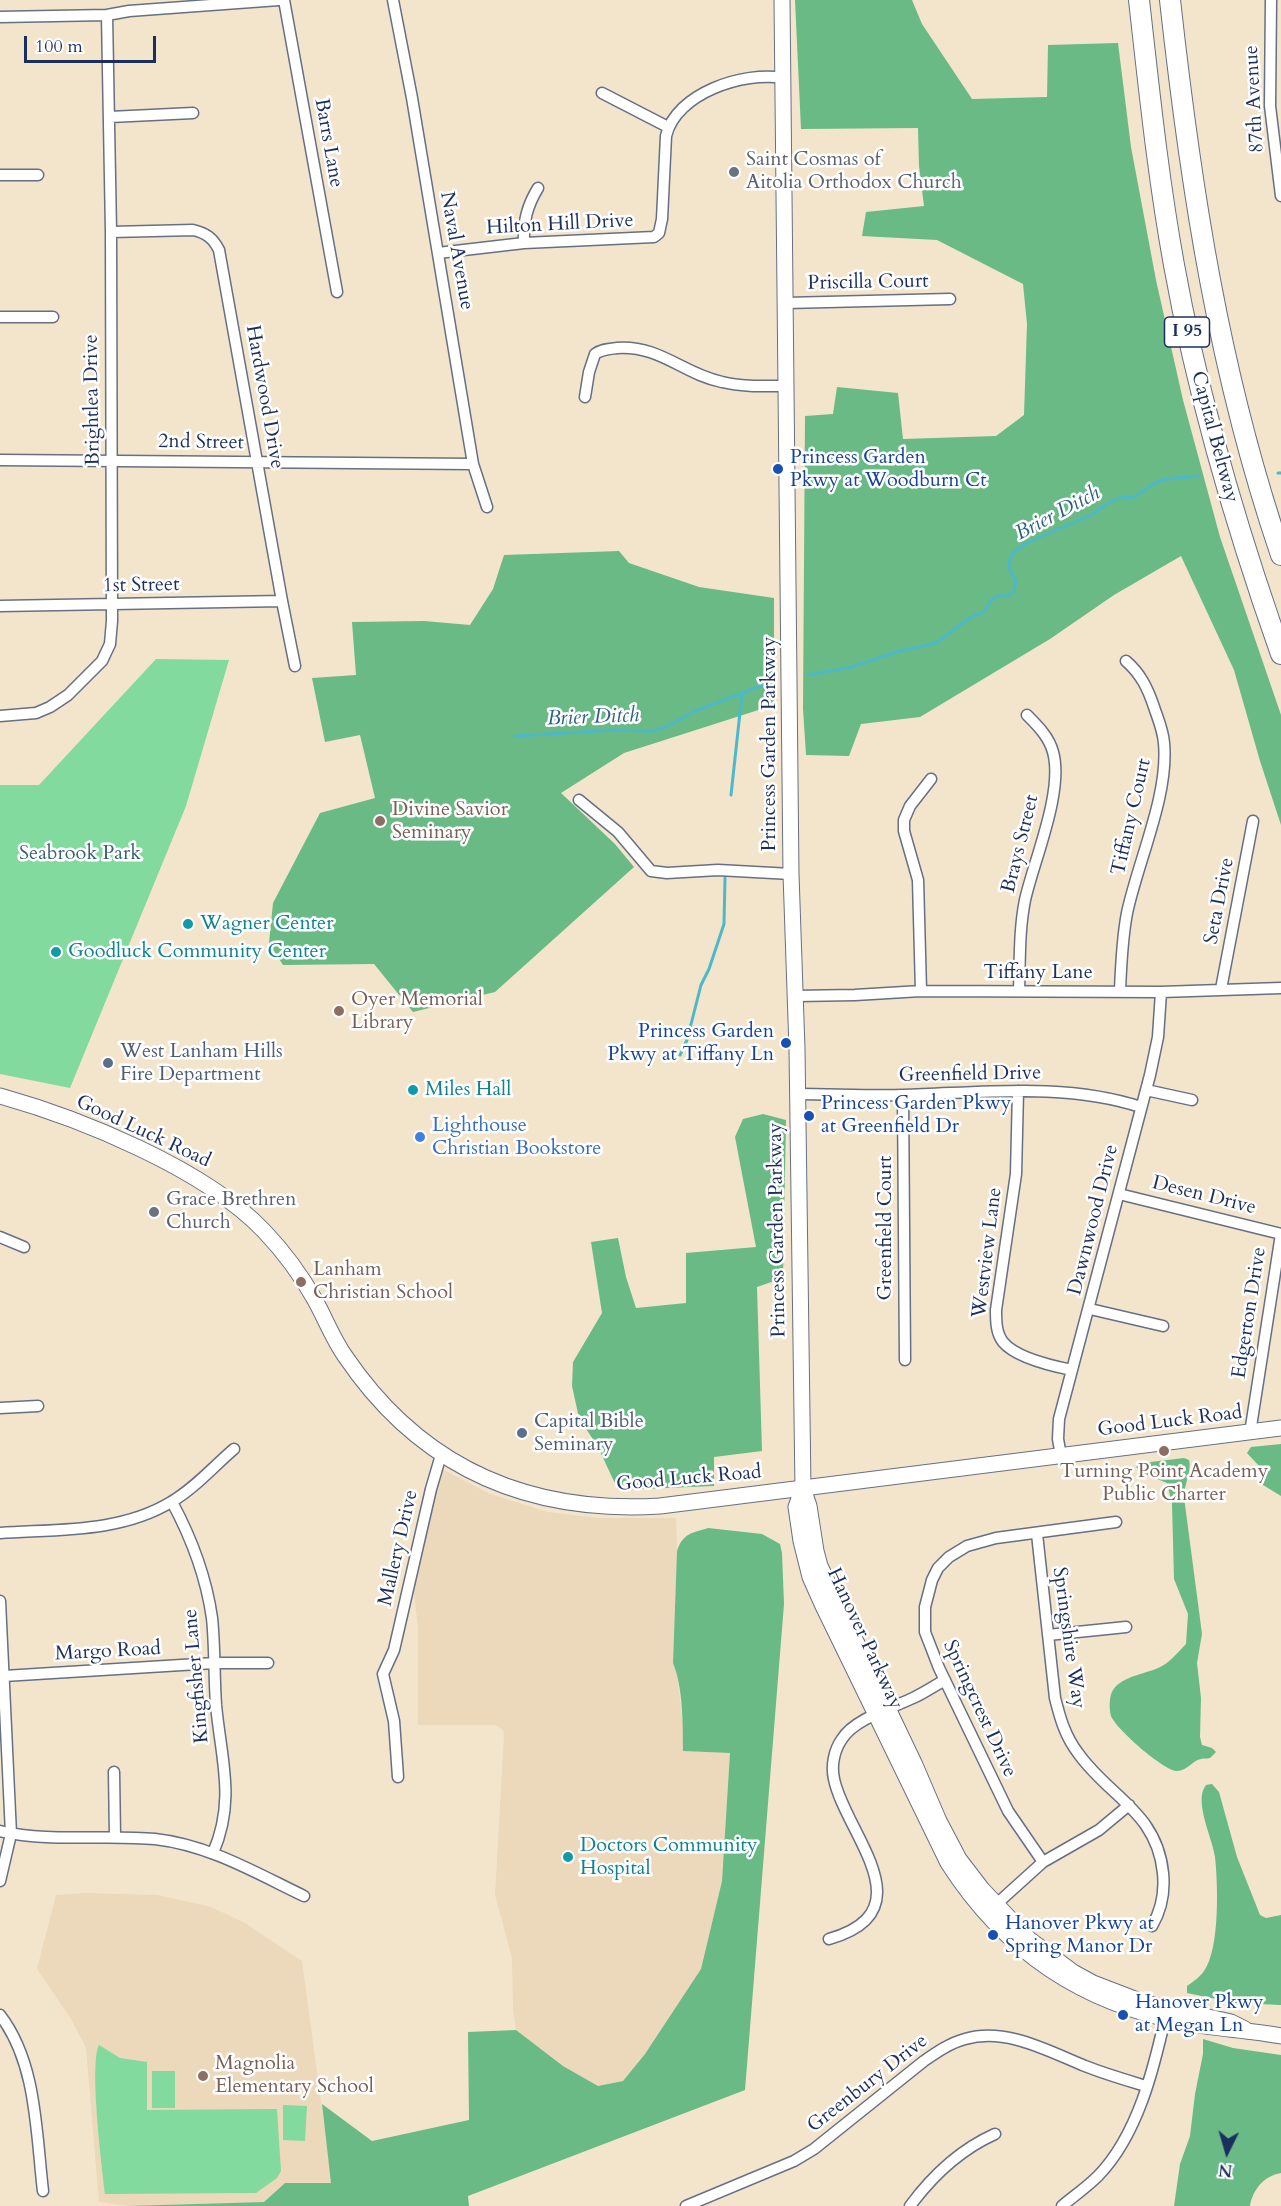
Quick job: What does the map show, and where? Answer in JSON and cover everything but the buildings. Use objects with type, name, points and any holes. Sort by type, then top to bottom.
[{"type":"highway","name":"Capital Beltway","points":[[1139,0],[1163,197],[1188,336],[1226,487],[1281,654]]},
{"type":"highway","name":"Capital Beltway","points":[[1170,0],[1193,192],[1209,282],[1237,405],[1281,555]]},
{"type":"street","points":[[0,17],[107,15],[129,11],[279,0]]},
{"type":"street","name":"Barrs Lane","points":[[284,0],[337,292]]},
{"type":"street","name":"Naval Avenue","points":[[393,0],[473,464],[487,507]]},
{"type":"street","name":"Princess Garden Parkway","points":[[782,0],[791,874],[796,996],[803,1488]]},
{"type":"street","name":"87th Avenue","points":[[1271,0],[1270,106],[1281,196]]},
{"type":"street","name":"Brightlea Drive","points":[[0,716],[26,715],[42,711],[68,695],[102,661],[111,636],[111,232],[107,15]]},
{"type":"street","points":[[602,93],[668,127],[689,104],[718,86],[759,76],[783,78]]},
{"type":"street","points":[[110,117],[192,113]]},
{"type":"street","name":"Hilton Hill Drive","points":[[438,253],[524,243],[645,239],[657,235],[662,219],[664,145],[668,127]]},
{"type":"street","points":[[0,175],[38,175]]},
{"type":"street","points":[[524,243],[523,226],[526,214],[538,188]]},
{"type":"street","name":"Hardwood Drive","points":[[111,232],[192,230],[205,233],[214,241],[219,250],[295,666]]},
{"type":"street","name":"Priscilla Court","points":[[786,303],[950,299]]},
{"type":"street","points":[[0,317],[53,317]]},
{"type":"street","points":[[585,397],[595,354],[603,350],[620,348],[654,352],[705,378],[721,382],[752,386],[787,386]]},
{"type":"street","name":"2nd Street","points":[[0,460],[112,459],[473,464]]},
{"type":"street","name":"1st Street","points":[[0,606],[282,601]]},
{"type":"street","name":"Tiffany Court","points":[[1120,991],[1127,912],[1161,789],[1164,757],[1163,733],[1149,693],[1138,673],[1126,661]]},
{"type":"street","name":"Brays Street","points":[[1019,991],[1021,922],[1051,800],[1054,772],[1052,750],[1043,732],[1027,715]]},
{"type":"street","points":[[921,991],[918,880],[904,831],[904,820],[910,806],[931,779]]},
{"type":"street","points":[[579,800],[618,832],[651,871],[667,873],[718,870],[791,874]]},
{"type":"street","name":"Seta Drive","points":[[1221,989],[1253,821]]},
{"type":"street","name":"Tiffany Lane","points":[[796,996],[844,996],[921,991],[1161,992],[1281,987]]},
{"type":"street","name":"Dawnwood Drive","points":[[1061,1456],[1058,1426],[1146,1089],[1158,1036],[1161,992]]},
{"type":"street","points":[[1146,1089],[1192,1100]]},
{"type":"street","name":"Greenfield Drive","points":[[797,1094],[903,1095],[1018,1091],[1103,1097],[1141,1107]]},
{"type":"street","name":"Westview Lane","points":[[1018,1091],[1016,1174],[996,1310],[996,1327],[1004,1344],[1016,1351],[1046,1364],[1072,1370]]},
{"type":"street","name":"Greenfield Court","points":[[903,1095],[905,1360]]},
{"type":"street","name":"Good Luck Road","points":[[0,1096],[71,1120],[136,1148],[211,1188],[240,1210],[263,1230],[288,1258],[313,1297],[343,1353],[372,1394],[396,1419],[441,1455],[485,1478],[517,1490],[557,1500],[615,1508],[676,1505],[1281,1428]]},
{"type":"street","name":"Desen Drive","points":[[1119,1194],[1281,1234]]},
{"type":"street","name":"Edgerton Drive","points":[[1250,1433],[1281,1234]]},
{"type":"street","points":[[0,1237],[24,1247]]},
{"type":"street","points":[[1090,1309],[1163,1326]]},
{"type":"street","points":[[0,1408],[38,1406]]},
{"type":"street","points":[[0,1533],[82,1529],[141,1516],[172,1502],[234,1449]]},
{"type":"street","name":"Mallery Drive","points":[[398,1778],[394,1721],[383,1674],[394,1650],[441,1455]]},
{"type":"street","name":"Hanover Parkway","points":[[803,1488],[796,1507],[810,1577],[882,1712],[948,1863],[963,1887],[990,1910],[1027,1954],[1057,1976],[1115,2004],[1229,2030],[1245,2029],[1281,2036]]},
{"type":"street","name":"Kingfisher Lane","points":[[172,1502],[190,1537],[206,1583],[212,1619],[216,1704],[226,1782],[226,1807],[221,1835],[213,1853]]},
{"type":"street","name":"Springcrest Drive","points":[[1043,1862],[1008,1811],[945,1680],[929,1644],[924,1623],[925,1606],[935,1572],[949,1557],[976,1542],[1116,1522]]},
{"type":"street","name":"Springshire Way","points":[[1036,1534],[1055,1698],[1066,1734],[1077,1752],[1129,1804],[1152,1834],[1162,1862],[1164,1884],[1162,1905],[1152,1926]]},
{"type":"street","points":[[0,1601],[4,1676],[5,1833],[0,1881]]},
{"type":"street","points":[[1048,1635],[1126,1627]]},
{"type":"street","name":"Margo Road","points":[[4,1676],[268,1663]]},
{"type":"street","points":[[829,1939],[859,1926],[875,1901],[877,1887],[874,1869],[835,1784],[833,1770],[841,1739],[854,1727],[945,1680]]},
{"type":"street","points":[[114,1772],[115,1837]]},
{"type":"street","points":[[990,1910],[1043,1862],[1099,1830],[1129,1804]]},
{"type":"street","points":[[5,1833],[156,1839],[213,1853],[304,1896]]},
{"type":"street","points":[[1062,2206],[1099,2175],[1120,2148],[1136,2117],[1166,2014]]},
{"type":"street","points":[[0,2015],[17,2042],[26,2067],[43,2191]]},
{"type":"street","name":"Greenbury Drive","points":[[686,2206],[794,2161],[814,2150],[924,2061],[942,2048],[966,2038],[984,2036],[1016,2039],[1087,2067],[1146,2086]]},
{"type":"street","points":[[910,2206],[944,2166],[977,2142],[995,2134]]},
{"type":"shaded area","points":[[438,1467],[490,1494],[548,1512],[598,1518],[676,1518],[673,1663],[677,1674],[683,1725],[683,1751],[730,1753],[722,1881],[701,1969],[645,2054],[623,2081],[598,2086],[563,2066],[516,2030],[513,2009],[512,1958],[495,1895],[503,1730],[496,1725],[418,1725],[418,1628],[412,1574]]},
{"type":"shaded area","name":"Magnolia Elementary School","points":[[85,1893],[157,1895],[211,1907],[245,1923],[302,1961],[332,2183],[285,2183],[264,2202],[128,2206],[99,2202],[86,2048],[71,2019],[37,1969],[56,1895]]},
{"type":"green space","points":[[795,0],[912,0],[922,24],[972,99],[1047,97],[1048,45],[1118,43],[1131,147],[1156,280],[1183,400],[1220,537],[1281,715],[1281,825],[1234,670],[1181,556],[1114,595],[1050,639],[920,717],[861,724],[849,756],[806,755],[803,709],[805,416],[833,414],[837,387],[898,393],[903,439],[996,436],[1024,415],[1027,324],[1023,284],[937,240],[862,236],[866,212],[924,206],[919,166],[918,128],[801,129]]},
{"type":"green space","points":[[619,551],[629,563],[699,587],[774,598],[774,705],[624,753],[561,793],[615,844],[634,867],[495,992],[413,1012],[374,964],[283,965],[269,943],[273,903],[320,813],[375,798],[360,735],[325,742],[312,678],[356,675],[352,622],[424,621],[470,625],[493,589],[504,555]]},
{"type":"green space","name":"Seabrook Park","points":[[156,659],[229,660],[186,806],[70,1088],[0,1074],[0,785],[39,785]]},
{"type":"green space","points":[[763,1114],[786,1120],[783,1278],[757,1287],[762,1451],[714,1457],[714,1486],[618,1490],[598,1447],[579,1418],[572,1386],[573,1362],[602,1313],[591,1242],[618,1238],[626,1277],[636,1308],[686,1303],[686,1253],[756,1247],[735,1137],[743,1119]]},
{"type":"green space","points":[[1281,1444],[1281,1496],[1263,1485],[1259,1466],[1247,1453],[1251,1447]]},
{"type":"green space","points":[[1184,1458],[1189,1460],[1190,1464],[1184,1497],[1202,1634],[1197,1663],[1201,1698],[1200,1737],[1202,1745],[1216,1752],[1210,1758],[1198,1760],[1177,1771],[1152,1757],[1122,1730],[1111,1716],[1110,1703],[1113,1690],[1117,1685],[1162,1666],[1186,1644],[1188,1614],[1174,1579],[1172,1504],[1167,1483],[1143,1473],[1136,1467],[1142,1463]]},
{"type":"green space","points":[[708,1528],[762,1534],[780,1544],[782,1553],[784,1604],[745,2090],[468,2196],[469,2206],[128,2206],[264,2202],[285,2183],[331,2183],[322,2104],[372,2141],[469,2120],[468,2032],[516,2030],[563,2066],[598,2086],[623,2081],[645,2054],[701,1969],[722,1881],[730,1753],[683,1751],[681,1695],[673,1663],[677,1551],[685,1537]]},
{"type":"green space","points":[[1212,1784],[1219,1792],[1237,1857],[1260,1915],[1266,1918],[1281,1915],[1281,2005],[1235,2003],[1187,1993],[1187,1986],[1202,1973],[1209,1961],[1217,1916],[1214,1849],[1205,1820],[1202,1800],[1206,1785]]},
{"type":"green space","points":[[1203,2039],[1233,2048],[1281,2055],[1281,2173],[1269,2177],[1260,2184],[1250,2206],[1174,2206],[1180,2164],[1190,2136],[1203,2054]]},
{"type":"green space","points":[[99,2045],[120,2058],[147,2062],[147,2110],[277,2109],[281,2171],[277,2178],[256,2193],[105,2194],[95,2072]]},
{"type":"green space","points":[[152,2071],[175,2071],[175,2108],[152,2108]]},
{"type":"green space","points":[[283,2105],[307,2106],[305,2141],[283,2140]]},
{"type":"waterway","name":"Brier Ditch","points":[[808,675],[852,667],[900,651],[936,643],[971,617],[984,612],[992,599],[1014,592],[1016,580],[1009,569],[1009,561],[1013,553],[1025,544],[1095,513],[1106,504],[1119,498],[1134,497],[1157,482],[1199,476]]},
{"type":"waterway","name":"Brier Ditch","points":[[515,736],[614,730],[651,731],[664,728],[693,712],[771,682]]},
{"type":"waterway","points":[[731,795],[742,694]]},
{"type":"waterway","points":[[680,1055],[687,1040],[701,985],[709,969],[724,924],[725,878]]},
{"type":"place","name":"Saint Cosmas of Aitolia Orthodox Church","points":[[734,172]]},
{"type":"place","name":"Princess Garden Pkwy at Woodburn Ct","points":[[778,469]]},
{"type":"place","name":"Divine Savior Seminary","points":[[380,821]]},
{"type":"place","name":"Wagner Center","points":[[188,924]]},
{"type":"place","name":"Goodluck Community Center","points":[[56,952]]},
{"type":"place","name":"Oyer Memorial Library","points":[[339,1011]]},
{"type":"place","name":"Princess Garden Pkwy at Tiffany Ln","points":[[786,1043]]},
{"type":"place","name":"West Lanham Hills Fire Department","points":[[108,1063]]},
{"type":"place","name":"Miles Hall","points":[[413,1090]]},
{"type":"place","name":"Princess Garden Pkwy at Greenfield Dr","points":[[809,1116]]},
{"type":"place","name":"Lighthouse Christian Bookstore","points":[[420,1137]]},
{"type":"place","name":"Grace Brethren Church","points":[[154,1212]]},
{"type":"place","name":"Lanham Christian School","points":[[301,1282]]},
{"type":"place","name":"Capital Bible Seminary","points":[[522,1433]]},
{"type":"place","name":"Turning Point Academy Public Charter","points":[[1164,1451]]},
{"type":"place","name":"Doctors Community Hospital","points":[[568,1857]]},
{"type":"place","name":"Hanover Pkwy at Spring Manor Dr","points":[[993,1935]]},
{"type":"place","name":"Hanover Pkwy at Megan Ln","points":[[1123,2015]]},
{"type":"place","name":"Magnolia Elementary School","points":[[203,2076]]}]
